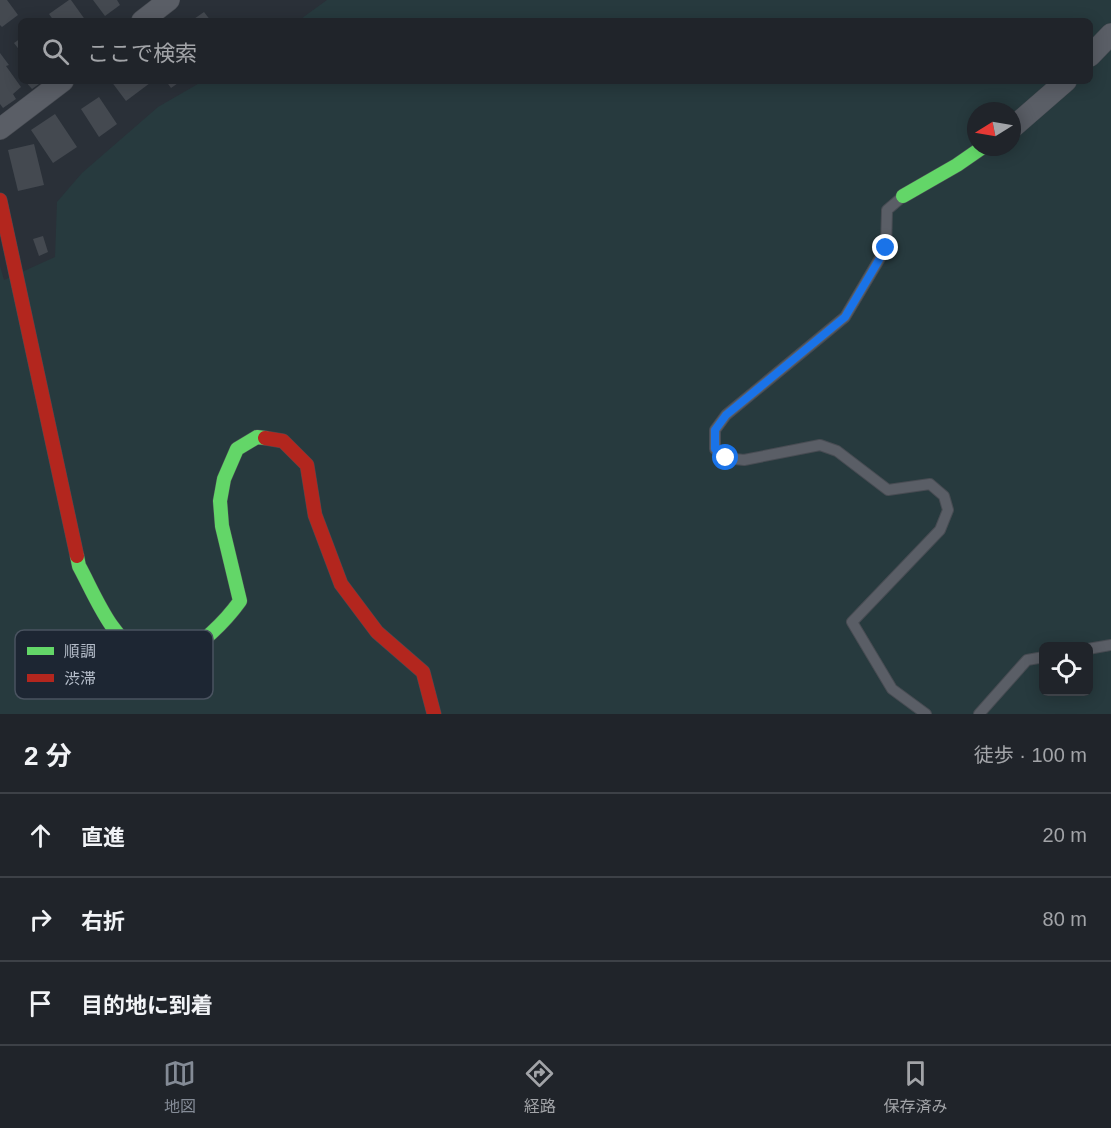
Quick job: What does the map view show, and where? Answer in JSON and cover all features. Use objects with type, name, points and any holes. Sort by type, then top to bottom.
[{"type":"street","points":[[146,18],[169,0]]},
{"type":"street","points":[[1093,53],[1111,34]]},
{"type":"street","points":[[0,129],[59,84]]},
{"type":"street","points":[[1021,120],[1063,84]]},
{"type":"street","points":[[903,196],[970,156]]},
{"type":"street","points":[[0,200],[79,566],[115,630]]},
{"type":"street","points":[[213,632],[227,620],[240,601],[222,526],[220,501],[224,479],[237,449],[257,437],[283,441],[307,465],[315,514],[341,584],[377,632],[423,672],[434,714]]},
{"type":"lane","points":[[903,196],[887,210],[886,248],[845,317],[726,415],[715,430],[715,449],[726,458],[744,460],[820,445],[837,451],[888,490],[930,484],[944,496],[948,510],[940,530],[852,622],[892,689],[926,714]]},
{"type":"lane","points":[[1093,648],[1111,645]]},
{"type":"lane","points":[[979,714],[1027,660],[1039,658]]},
{"type":"green space","points":[[327,0],[1111,0],[1111,714],[0,714],[0,266],[4,280],[55,257],[57,202],[82,173],[158,107],[198,84],[1093,84],[1093,18],[302,18]]},
{"type":"building","points":[[0,0],[7,0],[18,15],[2,27],[0,25]]},
{"type":"building","points":[[71,0],[84,18],[52,18],[49,14]]},
{"type":"building","points":[[93,0],[117,0],[120,5],[105,16]]},
{"type":"building","points":[[204,12],[209,18],[195,18]]},
{"type":"building","points":[[0,53],[21,87],[13,94],[16,99],[3,108],[0,104]]},
{"type":"building","points":[[28,84],[39,84],[32,89]]},
{"type":"building","points":[[113,84],[149,84],[126,101]]},
{"type":"building","points":[[99,97],[117,124],[99,137],[81,109]]},
{"type":"building","points":[[55,114],[77,147],[53,163],[31,130]]},
{"type":"building","points":[[34,144],[44,185],[18,191],[8,150]]},
{"type":"building","points":[[43,236],[48,252],[39,256],[33,239]]},
{"type":"traffic: fast","points":[[903,196],[970,156]]},
{"type":"traffic: fast","points":[[213,632],[240,601],[222,526],[220,501],[224,479],[237,449],[257,437],[265,438]]},
{"type":"traffic: fast","points":[[77,556],[79,566],[115,630]]},
{"type":"traffic: jam","points":[[0,200],[77,556]]},
{"type":"traffic: jam","points":[[265,438],[283,441],[307,465],[315,515],[341,584],[377,632],[423,672],[434,714]]},
{"type":"route","points":[[726,458],[715,449],[715,430],[726,415],[845,317],[886,248]]}]
